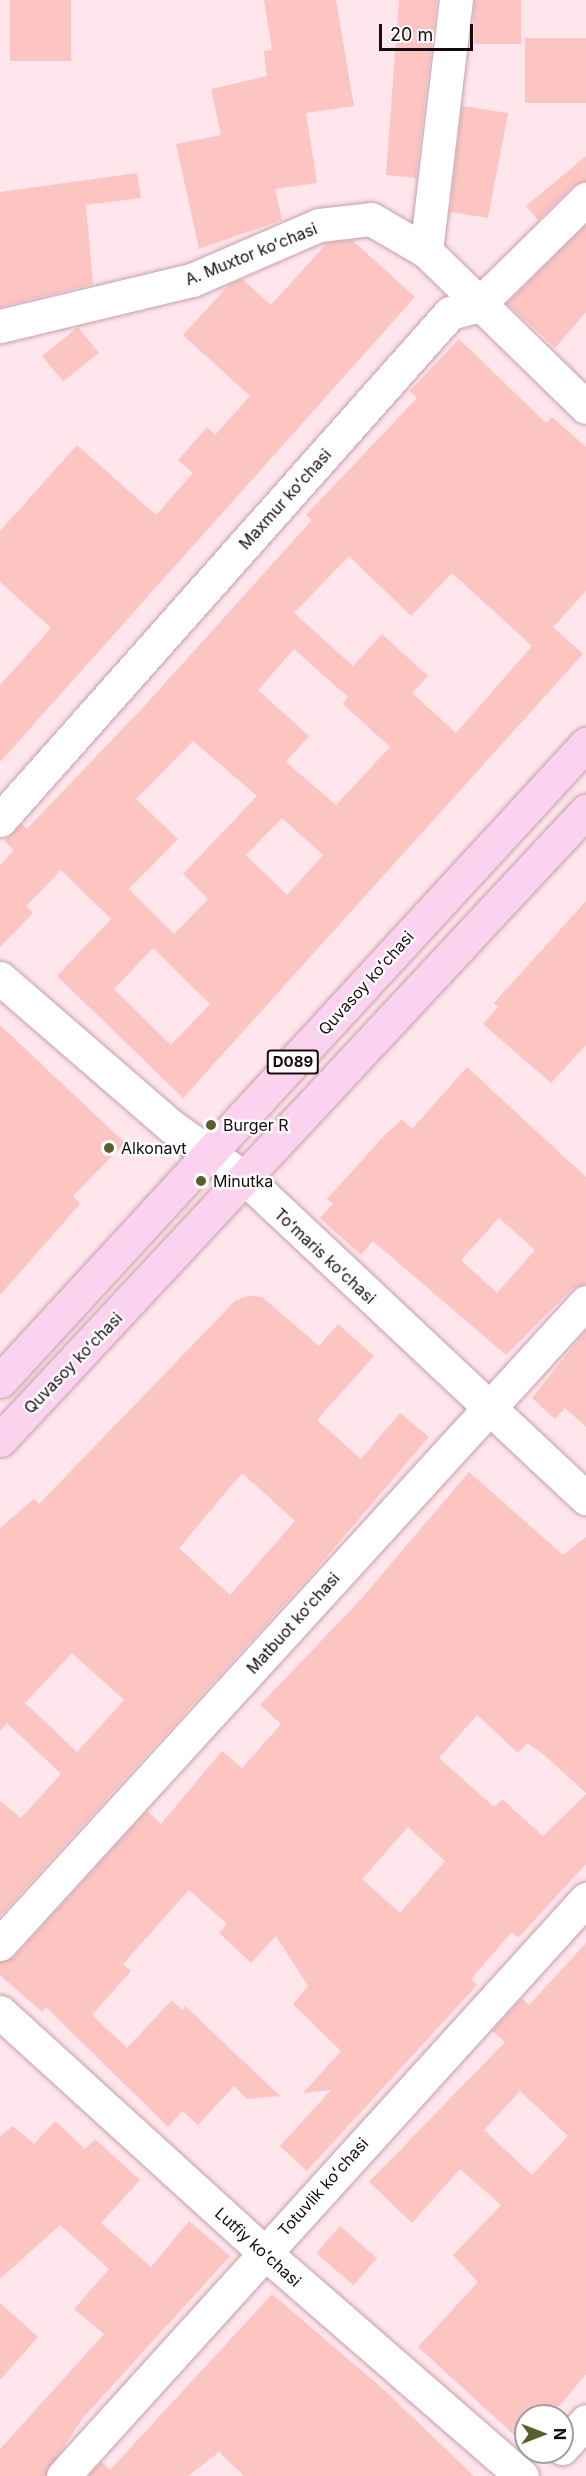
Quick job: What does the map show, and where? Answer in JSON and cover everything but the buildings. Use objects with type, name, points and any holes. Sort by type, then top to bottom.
[{"type":"main road","name":"Quvasoy koʻchasi","points":[[0,1381],[586,744]]},
{"type":"main road","name":"Quvasoy koʻchasi","points":[[0,1440],[247,1180],[586,811]]},
{"type":"street","points":[[426,251],[456,0]]},
{"type":"street","name":"Maxmur koʻchasi","points":[[0,820],[450,313],[477,306],[586,199]]},
{"type":"street","name":"A. Muxtor koʻchasi","points":[[0,326],[192,280],[319,225],[371,219],[426,251],[477,306],[586,407]]},
{"type":"street","name":"Toʻmaris koʻchasi","points":[[0,978],[209,1154],[247,1180],[488,1409],[586,1498]]},
{"type":"street","name":"Matbuot koʻchasi","points":[[0,1944],[586,1302]]},
{"type":"street","name":"Totuvlik koʻchasi","points":[[63,2476],[586,1899]]},
{"type":"street","name":"Lutfiy koʻchasi","points":[[0,2012],[264,2252],[522,2476]]},
{"type":"street","points":[[574,2434],[586,2421]]},
{"type":"street","points":[[537,2476],[548,2464]]},
{"type":"place","name":"Burger R","points":[[211,1125]]},
{"type":"place","name":"Alkonavt","points":[[109,1148]]},
{"type":"place","name":"Minutka","points":[[201,1181]]}]
